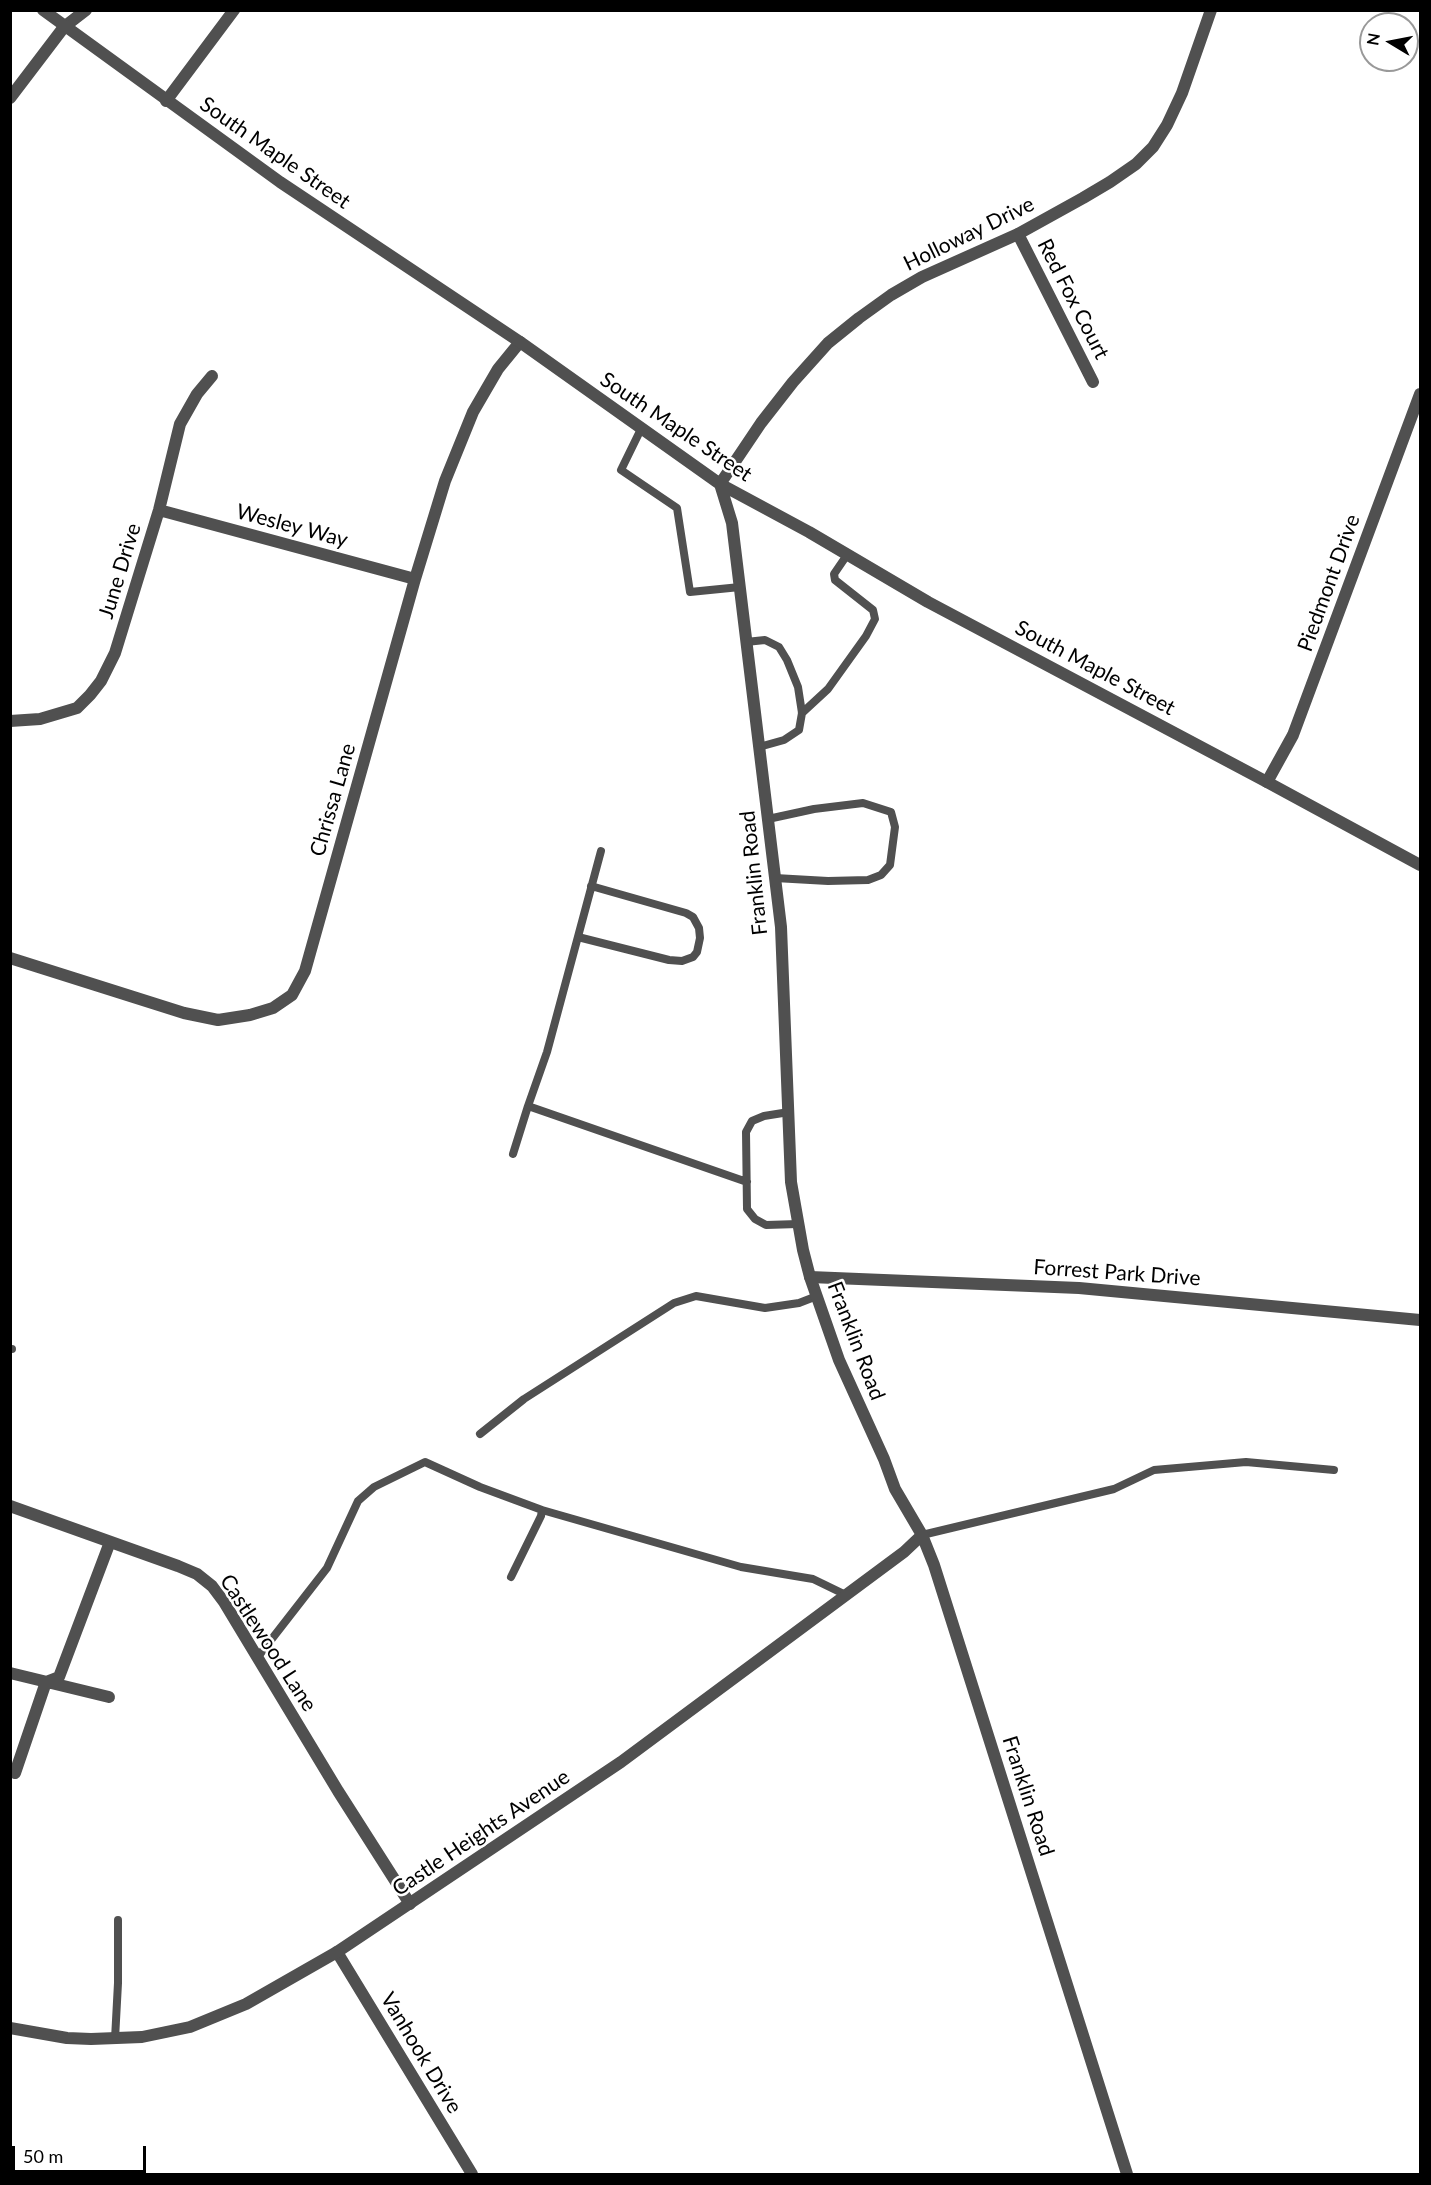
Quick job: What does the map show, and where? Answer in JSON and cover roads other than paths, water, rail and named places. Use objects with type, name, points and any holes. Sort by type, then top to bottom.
[{"type":"street","name":"South Maple Street","points":[[43,10],[280,182],[520,342],[720,484],[809,532],[928,602],[1420,865]]},
{"type":"street","points":[[10,98],[64,27],[86,10]]},
{"type":"street","points":[[166,101],[234,10]]},
{"type":"street","name":"Holloway Drive","points":[[720,484],[760,423],[828,343],[891,295],[922,278],[1018,234],[1110,182],[1136,164],[1153,147],[1167,125],[1182,93],[1211,10]]},
{"type":"street","name":"Red Fox Court","points":[[1018,234],[1093,382]]},
{"type":"street","name":"Chrissa Lane","points":[[10,958],[184,1013],[218,1020],[250,1015],[273,1008],[292,995],[305,971],[415,579],[445,481],[473,412],[498,369],[520,342]]},
{"type":"street","name":"June Drive","points":[[10,722],[40,719],[77,708],[101,681],[116,653],[159,510],[180,424],[197,394],[212,376]]},
{"type":"street","name":"Piedmont Drive","points":[[1268,782],[1293,735],[1420,394]]},
{"type":"street","name":"Franklin Road","points":[[720,484],[732,523],[781,927],[791,1182],[810,1277],[838,1360],[884,1459],[895,1489],[922,1535],[934,1565],[1127,2175]]},
{"type":"street","name":"Wesley Way","points":[[159,510],[415,579]]},
{"type":"street","name":"Forrest Park Drive","points":[[810,1277],[1079,1288],[1420,1320]]},
{"type":"street","name":"Castlewood Lane","points":[[10,1506],[197,1574],[212,1586],[410,1904]]},
{"type":"street","name":"Castle Heights Avenue","points":[[10,2028],[67,2038],[115,2039],[165,2033],[217,2017],[246,2004],[338,1952],[621,1762],[904,1552],[922,1535]]},
{"type":"street","points":[[15,1773],[46,1683],[59,1677],[110,1542]]},
{"type":"street","points":[[10,1673],[110,1697]]},
{"type":"street","name":"Vanhook Drive","points":[[338,1952],[472,2175]]},
{"type":"lane","points":[[641,429],[621,470],[677,508],[690,592],[740,587]]},
{"type":"lane","points":[[802,713],[828,689],[866,636],[875,619],[873,610],[835,580],[834,574],[847,555]]},
{"type":"lane","points":[[746,642],[765,640],[779,647],[798,687],[802,713],[799,730],[784,740],[759,747]]},
{"type":"lane","points":[[768,819],[814,809],[862,803],[891,812],[895,827],[890,865],[881,875],[868,880],[775,878]]},
{"type":"lane","points":[[513,1154],[547,1052],[601,851]]},
{"type":"lane","points":[[578,937],[669,960],[682,961],[693,957],[697,952],[700,938],[699,928],[693,917],[591,886]]},
{"type":"lane","points":[[528,1106],[747,1182]]},
{"type":"lane","points":[[789,1112],[764,1116],[752,1121],[746,1132],[747,1209],[755,1219],[766,1225],[798,1224]]},
{"type":"lane","points":[[480,1434],[524,1400],[674,1303],[696,1296],[765,1308],[799,1303],[817,1296]]},
{"type":"lane","points":[[257,1658],[327,1568],[358,1501],[374,1487],[425,1462],[480,1487],[542,1510],[741,1567],[813,1579],[846,1595]]},
{"type":"lane","points":[[922,1535],[1114,1489],[1154,1470],[1246,1462],[1334,1470]]},
{"type":"lane","points":[[511,1577],[542,1510]]},
{"type":"lane","points":[[115,2039],[118,1920]]}]
